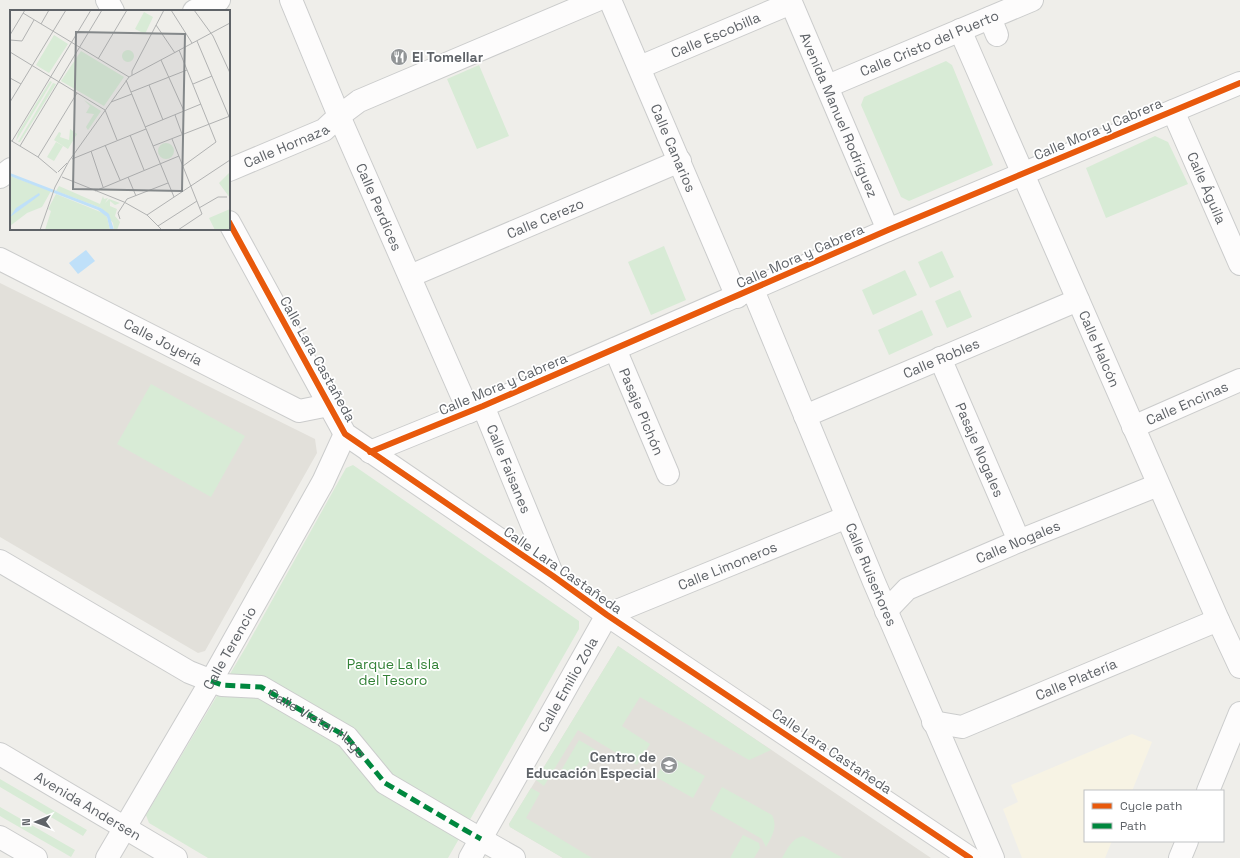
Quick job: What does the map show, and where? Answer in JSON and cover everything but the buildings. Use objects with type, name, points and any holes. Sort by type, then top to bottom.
[{"type":"street","points":[[107,0],[112,10]]},
{"type":"street","points":[[196,10],[219,0]]},
{"type":"street","name":"Calle Perdices","points":[[291,0],[339,116],[410,276],[476,409]]},
{"type":"street","name":"Calle Hornaza","points":[[230,170],[324,130],[339,116],[359,101],[597,0]]},
{"type":"street","name":"Calle Canarios","points":[[610,0],[680,161],[745,293]]},
{"type":"street","name":"Calle Escobilla","points":[[640,67],[791,1]]},
{"type":"street","name":"Avenida Manuel Rodríguez","points":[[791,1],[888,230]]},
{"type":"street","name":"Calle Cristo del Puerto","points":[[828,86],[960,30],[994,26],[1030,7]]},
{"type":"street","name":"Calle Halcón","points":[[960,30],[1158,485],[1240,667]]},
{"type":"street","name":"Calle Mora y Cabrera","points":[[370,452],[476,409],[888,230],[1240,83]]},
{"type":"street","name":"Calle Águila","points":[[1173,111],[1240,264]]},
{"type":"street","name":"Calle Cerezo","points":[[410,276],[680,161]]},
{"type":"street","points":[[0,177],[10,171]]},
{"type":"street","name":"Calle Lara Castañeda","points":[[230,224],[345,434],[553,576],[607,615],[970,858]]},
{"type":"street","name":"Calle Joyería","points":[[0,259],[299,411],[329,405]]},
{"type":"street","name":"Calle Ruiseñores","points":[[745,293],[805,416],[933,722],[993,858]]},
{"type":"street","name":"Calle Robles","points":[[805,416],[1078,300]]},
{"type":"street","name":"Pasaje Pichón","points":[[615,349],[668,474]]},
{"type":"street","name":"Pasaje Nogales","points":[[940,358],[1019,541]]},
{"type":"street","name":"Calle Encinas","points":[[1134,427],[1240,380]]},
{"type":"street","name":"Calle Faisanes","points":[[476,409],[553,576]]},
{"type":"street","name":"Calle Terencio","points":[[107,858],[211,681],[323,482],[345,434]]},
{"type":"street","name":"Calle Nogales","points":[[886,611],[907,589],[1019,541],[1158,485]]},
{"type":"street","name":"Calle Limoneros","points":[[607,615],[847,517]]},
{"type":"street","name":"Calle Víctor Hugo","points":[[0,561],[189,672],[222,686],[261,687],[347,737],[385,783],[514,858]]},
{"type":"street","name":"Calle Emilio Zola","points":[[470,858],[607,615]]},
{"type":"street","name":"Calle Platería","points":[[933,722],[962,727],[1218,620]]},
{"type":"street","points":[[1208,790],[1240,713]]},
{"type":"street","name":"Avenida Andersen","points":[[0,754],[126,827],[176,858]]},
{"type":"street","points":[[0,837],[36,858]]},
{"type":"street","points":[[1180,858],[1187,842]]},
{"type":"shaded area","points":[[0,283],[315,439],[317,453],[205,651],[198,653],[0,537]]},
{"type":"shaded area","name":"Centro de Educación Especial","points":[[618,646],[931,858],[563,858],[510,827],[509,824]]},
{"type":"shaded area","points":[[1132,734],[1152,742],[1132,790],[1084,790],[1084,842],[1112,842],[1105,858],[1022,858],[1003,809],[1018,802],[1011,785]]},
{"type":"green space","points":[[946,61],[952,65],[993,165],[909,201],[901,197],[861,105],[864,97]]},
{"type":"green space","points":[[479,65],[509,136],[477,149],[447,79]]},
{"type":"green space","points":[[1155,136],[1168,142],[1188,184],[1106,218],[1086,168]]},
{"type":"green space","points":[[664,246],[686,300],[651,315],[628,262]]},
{"type":"green space","points":[[942,251],[954,277],[930,288],[918,262]]},
{"type":"green space","points":[[905,270],[917,295],[873,315],[862,290]]},
{"type":"green space","points":[[960,290],[972,317],[947,328],[935,301]]},
{"type":"green space","points":[[922,310],[933,335],[889,355],[878,330]]},
{"type":"green space","points":[[151,384],[245,436],[211,497],[117,444]]},
{"type":"green space","name":"Parque La Isla del Tesoro","points":[[353,465],[579,621],[579,629],[448,858],[208,858],[149,823],[146,815],[246,647],[346,468]]},
{"type":"green space","points":[[618,646],[771,750],[749,760],[640,697],[622,726],[650,744],[637,765],[578,730],[544,786],[536,780]]},
{"type":"green space","points":[[579,740],[596,750],[579,779],[562,769]]},
{"type":"green space","points":[[668,755],[705,776],[693,798],[656,777]]},
{"type":"green space","points":[[0,779],[87,830],[83,836],[0,787]]},
{"type":"green space","points":[[722,787],[772,815],[774,819],[774,827],[766,847],[762,839],[710,809]]},
{"type":"green space","points":[[531,788],[540,793],[526,818],[592,858],[563,858],[510,827],[509,824]]},
{"type":"green space","points":[[0,807],[75,850],[71,857],[0,816]]},
{"type":"green space","points":[[743,835],[759,843],[760,848],[754,858],[730,858]]},
{"type":"green space","points":[[803,836],[843,858],[782,858],[788,847],[796,839]]},
{"type":"water","points":[[86,250],[95,261],[78,274],[69,263]]},
{"type":"marked path","points":[[211,681],[222,685],[261,687],[347,737],[385,783],[481,839]]},
{"type":"cycle path","points":[[370,452],[483,406],[888,230],[1240,83]]},
{"type":"cycle path","points":[[230,224],[345,434],[553,576],[607,615],[970,858]]},
{"type":"place","name":"El Tomellar","points":[[399,57]]},
{"type":"place","name":"Centro de Educación Especial","points":[[669,765]]}]
